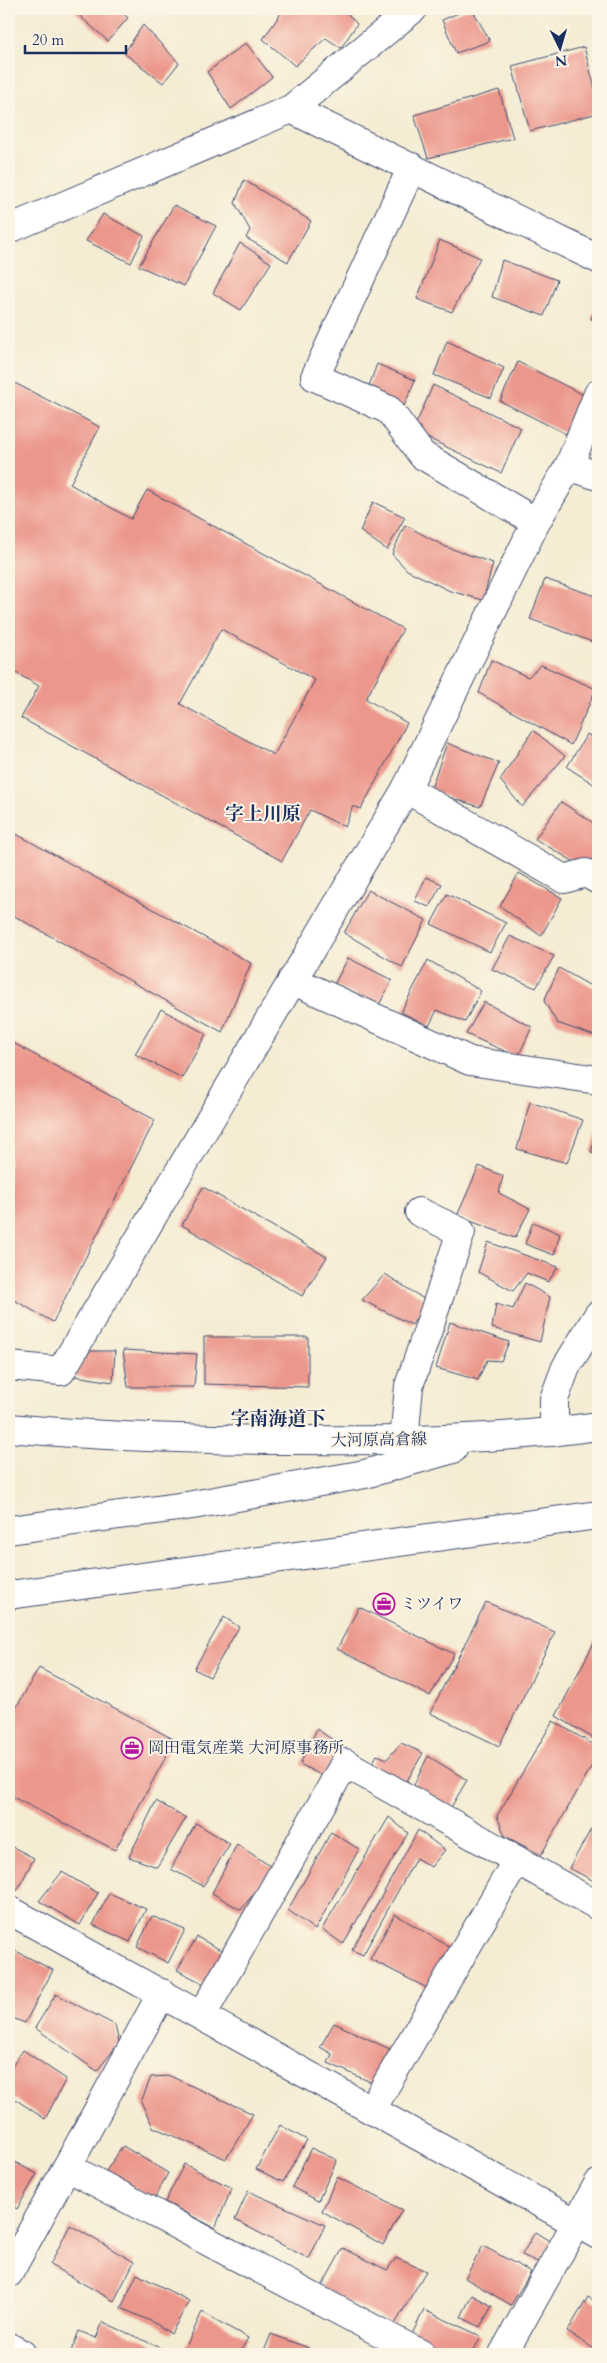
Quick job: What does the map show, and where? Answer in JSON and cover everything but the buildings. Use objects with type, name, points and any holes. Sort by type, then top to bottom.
[{"type":"street","points":[[9,229],[291,108],[413,9]]},
{"type":"street","points":[[291,108],[598,259]]},
{"type":"street","points":[[412,168],[316,376],[389,410],[422,455],[536,522]]},
{"type":"street","points":[[9,1366],[62,1371],[406,788],[536,522],[569,466],[598,394]]},
{"type":"street","points":[[569,466],[598,476]]},
{"type":"street","points":[[406,788],[564,879],[586,873],[598,880]]},
{"type":"street","points":[[292,980],[470,1061],[598,1080]]},
{"type":"street","points":[[404,1441],[409,1386],[460,1232],[419,1212]]},
{"type":"street","points":[[554,1432],[554,1399],[566,1367],[598,1315]]},
{"type":"street","name":"大河原高倉線","points":[[9,1428],[215,1440],[404,1441],[554,1432],[598,1426]]},
{"type":"street","points":[[9,1530],[193,1504],[364,1474],[505,1435]]},
{"type":"street","points":[[9,1595],[598,1515]]},
{"type":"street","points":[[202,2015],[345,1763],[598,1906]]},
{"type":"street","points":[[372,2109],[517,1860]]},
{"type":"street","points":[[9,1910],[587,2229]]},
{"type":"street","points":[[9,2273],[162,1993]]},
{"type":"street","points":[[67,2167],[421,2354]]},
{"type":"street","points":[[503,2354],[587,2229],[598,2184]]},
{"type":"street","points":[[9,2347],[22,2354]]},
{"type":"place","name":"ミツイワ","points":[[384,1604]]},
{"type":"place","name":"岡田電気産業 大河原事務所","points":[[132,1748]]},
{"type":"district","name":"字上川原","points":[[263,814]]},
{"type":"district","name":"字南海道下","points":[[278,1419]]}]
